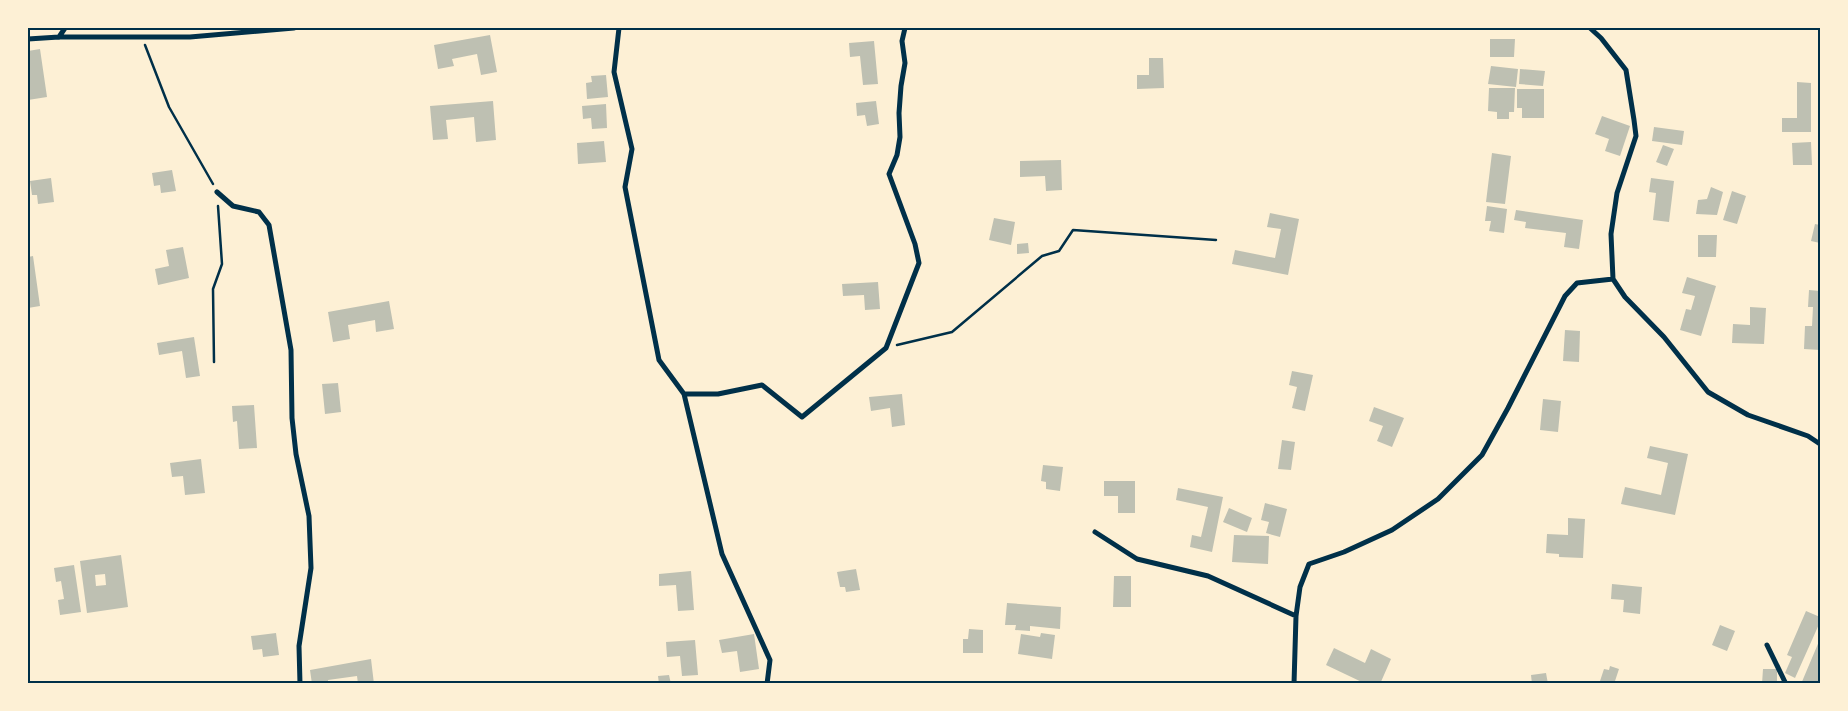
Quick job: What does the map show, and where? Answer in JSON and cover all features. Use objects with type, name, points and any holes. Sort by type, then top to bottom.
[{"type":"street","points":[[59,37],[65,28]]},
{"type":"street","points":[[28,39],[59,37],[190,37],[294,28]]},
{"type":"street","points":[[619,28],[614,72],[632,149],[625,187],[658,360],[684,394],[722,554],[770,660],[766,684]]},
{"type":"street","points":[[684,394],[718,394],[762,385],[802,417],[886,348],[919,263],[915,244],[888,174],[897,155],[900,137],[899,113],[905,64],[902,41],[905,28]]},
{"type":"street","points":[[1590,28],[1601,38],[1626,70],[1636,136],[1617,193],[1611,234],[1613,280],[1625,297],[1664,337],[1708,392],[1748,414],[1808,436],[1820,444]]},
{"type":"street","points":[[217,192],[233,206],[259,212],[269,225],[277,266],[291,350],[292,418],[309,524],[311,568],[299,646],[300,684]]},
{"type":"street","points":[[1294,684],[1296,616],[1300,587],[1310,564],[1344,552],[1392,530],[1438,499],[1482,455],[1508,408],[1564,296],[1577,283],[1613,280]]},
{"type":"street","points":[[1095,532],[1137,559],[1208,576],[1296,616]]},
{"type":"street","points":[[1767,645],[1786,684]]},
{"type":"path","points":[[142,37],[169,107],[217,192],[222,264],[213,289],[214,362]]},
{"type":"path","points":[[886,348],[952,332],[1042,256],[1059,251],[1073,230],[1216,240]]},
{"type":"building","points":[[490,35],[497,72],[481,75],[477,54],[452,59],[454,66],[438,69],[434,45]]},
{"type":"building","points":[[1490,39],[1515,39],[1514,57],[1490,57]]},
{"type":"building","points":[[874,41],[878,84],[863,85],[860,56],[850,57],[849,43]]},
{"type":"building","points":[[40,49],[47,97],[28,100],[28,51]]},
{"type":"building","points":[[1149,58],[1163,58],[1164,88],[1137,89],[1137,75],[1149,75]]},
{"type":"building","points":[[1491,66],[1518,69],[1516,87],[1488,84]]},
{"type":"building","points":[[1520,69],[1545,71],[1543,86],[1519,84]]},
{"type":"building","points":[[606,75],[608,97],[587,99],[586,83],[592,82],[591,76]]},
{"type":"building","points":[[1797,82],[1811,83],[1811,132],[1782,132],[1782,118],[1797,118]]},
{"type":"building","points":[[1489,88],[1515,88],[1514,112],[1509,112],[1509,119],[1497,119],[1497,112],[1488,111]]},
{"type":"building","points":[[1517,89],[1544,89],[1544,118],[1522,118],[1522,108],[1517,108]]},
{"type":"building","points":[[493,101],[496,140],[476,142],[474,117],[446,120],[448,139],[433,140],[430,106]]},
{"type":"building","points":[[876,101],[879,124],[867,126],[865,115],[857,116],[856,103]]},
{"type":"building","points":[[606,104],[607,128],[592,129],[591,118],[583,119],[582,106]]},
{"type":"building","points":[[1602,116],[1630,126],[1620,156],[1605,151],[1609,139],[1595,134]]},
{"type":"building","points":[[1654,127],[1684,131],[1682,145],[1652,141]]},
{"type":"building","points":[[604,141],[606,162],[578,164],[577,143]]},
{"type":"building","points":[[1811,142],[1812,165],[1793,165],[1792,143]]},
{"type":"building","points":[[1663,145],[1674,149],[1667,166],[1656,162]]},
{"type":"building","points":[[1492,153],[1511,156],[1505,204],[1486,202]]},
{"type":"building","points":[[1061,160],[1062,190],[1046,191],[1045,176],[1020,177],[1020,161]]},
{"type":"building","points":[[172,170],[176,191],[161,193],[160,185],[154,186],[152,173]]},
{"type":"building","points":[[51,178],[54,202],[38,204],[37,195],[32,195],[30,181]]},
{"type":"building","points":[[1651,178],[1674,181],[1669,222],[1653,220],[1656,193],[1649,192]]},
{"type":"building","points":[[1711,187],[1723,192],[1717,215],[1696,214],[1698,200],[1707,199]]},
{"type":"building","points":[[1732,191],[1746,196],[1737,224],[1723,220]]},
{"type":"building","points":[[1487,206],[1507,209],[1504,233],[1489,231],[1491,221],[1485,221]]},
{"type":"building","points":[[1516,210],[1583,220],[1579,249],[1564,247],[1566,233],[1525,228],[1526,222],[1514,220]]},
{"type":"building","points":[[1270,213],[1299,219],[1288,275],[1232,264],[1235,250],[1275,258],[1281,229],[1267,227]]},
{"type":"building","points":[[994,218],[1015,222],[1011,245],[989,240]]},
{"type":"building","points":[[1815,224],[1820,225],[1820,243],[1811,241]]},
{"type":"building","points":[[1698,235],[1717,235],[1716,257],[1698,257]]},
{"type":"building","points":[[1028,243],[1029,253],[1017,254],[1017,244]]},
{"type":"building","points":[[183,247],[189,278],[158,285],[155,269],[169,266],[166,250]]},
{"type":"building","points":[[33,256],[40,306],[28,308],[28,257]]},
{"type":"building","points":[[1687,277],[1716,286],[1701,336],[1680,330],[1686,309],[1691,310],[1695,296],[1682,293]]},
{"type":"building","points":[[878,282],[880,309],[865,310],[864,295],[843,296],[842,284]]},
{"type":"building","points":[[1809,290],[1820,291],[1820,350],[1804,349],[1805,326],[1812,326],[1813,307],[1808,307]]},
{"type":"building","points":[[389,301],[394,329],[376,332],[375,320],[348,325],[350,339],[333,342],[328,312]]},
{"type":"building","points":[[1750,307],[1766,308],[1764,344],[1732,343],[1733,324],[1750,325]]},
{"type":"building","points":[[1565,330],[1580,331],[1579,362],[1563,361]]},
{"type":"building","points":[[194,337],[200,376],[186,378],[182,351],[159,355],[157,343]]},
{"type":"building","points":[[1292,371],[1313,375],[1305,411],[1292,408],[1297,387],[1289,385]]},
{"type":"building","points":[[338,383],[341,412],[325,414],[322,384]]},
{"type":"building","points":[[902,394],[905,425],[892,427],[890,408],[871,411],[869,397]]},
{"type":"building","points":[[1543,399],[1561,401],[1558,432],[1540,430]]},
{"type":"building","points":[[254,405],[257,448],[239,449],[237,421],[233,422],[232,406]]},
{"type":"building","points":[[1374,407],[1404,418],[1392,447],[1377,441],[1383,426],[1369,421]]},
{"type":"building","points":[[1282,440],[1295,442],[1291,470],[1278,469]]},
{"type":"building","points":[[1650,446],[1688,454],[1675,515],[1621,504],[1625,487],[1661,495],[1668,463],[1647,458]]},
{"type":"building","points":[[201,459],[205,493],[185,495],[183,476],[172,477],[170,463]]},
{"type":"building","points":[[1043,465],[1063,467],[1060,491],[1046,489],[1046,482],[1041,481]]},
{"type":"building","points":[[1104,481],[1135,481],[1135,513],[1118,513],[1118,496],[1104,496]]},
{"type":"building","points":[[1178,488],[1223,497],[1212,552],[1190,547],[1192,535],[1201,537],[1208,507],[1176,500]]},
{"type":"building","points":[[1265,503],[1287,509],[1280,537],[1266,533],[1269,522],[1261,520]]},
{"type":"building","points":[[1229,508],[1252,518],[1247,532],[1223,522]]},
{"type":"building","points":[[1568,518],[1585,519],[1583,558],[1559,557],[1559,554],[1546,553],[1547,534],[1568,535]]},
{"type":"building","points":[[1234,535],[1269,536],[1268,564],[1232,562]]},
{"type":"building","points":[[121,555],[128,607],[87,613],[80,561]],"holes":[[[105,574],[106,585],[96,586],[95,575]]]},
{"type":"building","points":[[74,565],[81,612],[60,615],[58,600],[64,599],[61,581],[56,582],[54,568]]},
{"type":"building","points":[[856,569],[860,590],[846,592],[845,587],[840,587],[837,572]]},
{"type":"building","points":[[691,571],[694,610],[678,611],[676,585],[659,586],[659,574]]},
{"type":"building","points":[[1114,576],[1131,576],[1131,607],[1113,607]]},
{"type":"building","points":[[1612,584],[1642,587],[1640,614],[1623,612],[1624,600],[1611,599]]},
{"type":"building","points":[[1007,603],[1061,607],[1060,629],[1030,626],[1030,631],[1015,630],[1016,625],[1005,625]]},
{"type":"building","points":[[1806,611],[1820,617],[1820,622],[1795,678],[1785,673],[1792,657],[1787,655]]},
{"type":"building","points":[[1720,625],[1735,631],[1727,651],[1712,645]]},
{"type":"building","points":[[969,629],[983,630],[983,653],[963,653],[963,639],[968,639]]},
{"type":"building","points":[[276,633],[279,655],[263,657],[262,649],[253,650],[251,636]]},
{"type":"building","points":[[1041,633],[1055,635],[1052,659],[1018,654],[1021,634],[1040,637]]},
{"type":"building","points":[[754,634],[759,669],[740,672],[737,651],[722,653],[719,640]]},
{"type":"building","points":[[1820,639],[1820,684],[1801,684]]},
{"type":"building","points":[[695,640],[698,675],[682,676],[680,656],[667,657],[666,642]]},
{"type":"building","points":[[1334,648],[1365,663],[1371,649],[1391,659],[1380,684],[1366,684],[1326,665]]},
{"type":"building","points":[[371,659],[374,684],[358,684],[357,676],[328,680],[328,684],[312,684],[310,670]]},
{"type":"building","points":[[1610,666],[1619,669],[1614,684],[1599,684],[1604,669],[1609,670]]},
{"type":"building","points":[[1763,669],[1777,669],[1777,684],[1762,684]]},
{"type":"building","points":[[1546,673],[1548,684],[1532,684],[1531,675]]},
{"type":"building","points":[[669,675],[671,684],[659,684],[658,676]]}]
